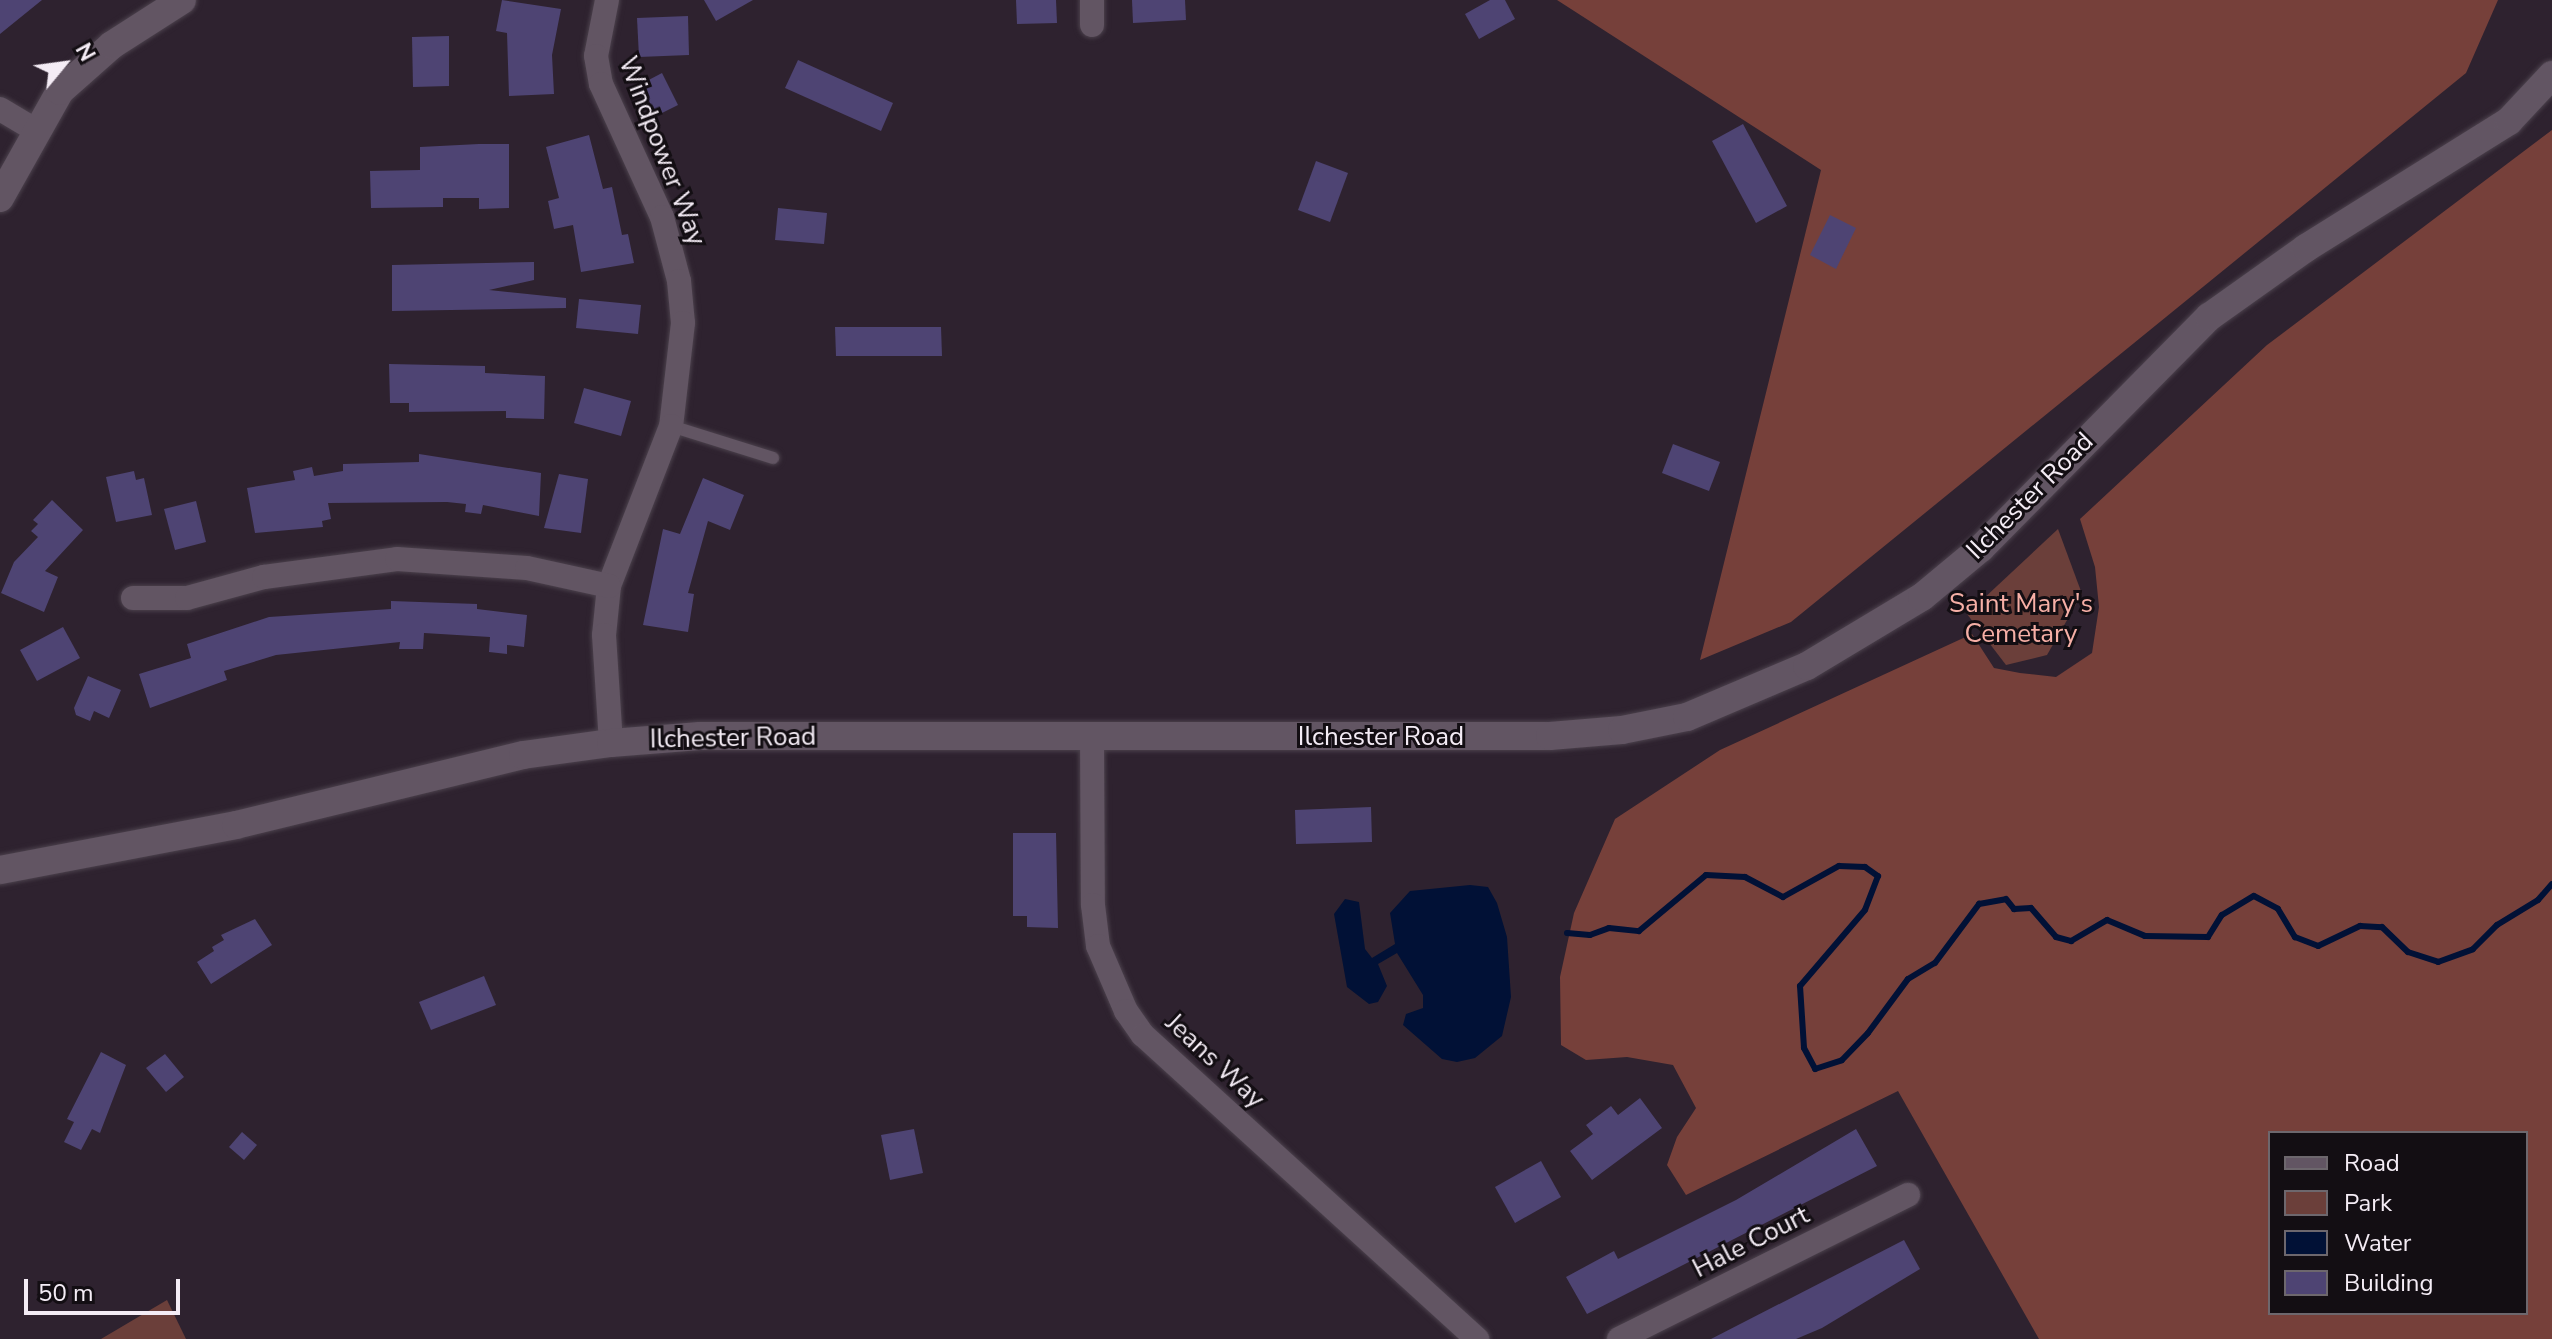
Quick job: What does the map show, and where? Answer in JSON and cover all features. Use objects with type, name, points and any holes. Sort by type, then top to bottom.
[{"type":"street","points":[[0,198],[60,91],[84,67],[182,0]]},
{"type":"street","name":"Windpower Way","points":[[607,0],[596,56],[601,84],[662,217],[679,281],[682,357],[671,426],[609,586],[604,635],[611,743]]},
{"type":"street","points":[[1092,0],[1092,25]]},
{"type":"street","name":"Ilchester Road","points":[[0,870],[236,825],[523,755],[611,743],[700,736],[1550,736],[1622,730],[1687,717],[1744,696],[1807,666],[1922,597],[1981,548],[2209,317],[2306,248],[2509,121],[2552,75]]},
{"type":"street","points":[[0,109],[37,131]]},
{"type":"street","points":[[133,598],[187,598],[277,575],[397,559],[527,568],[609,586]]},
{"type":"street","name":"Jeans Way","points":[[1092,736],[1093,905],[1098,946],[1126,1011],[1143,1035],[1477,1339]]},
{"type":"street","name":"Hale Court","points":[[1619,1339],[1908,1195]]},
{"type":"lane","points":[[671,426],[773,458]]},
{"type":"green space","name":"Saint Mary's Cemetary","points":[[2058,529],[2082,594],[2047,655],[2006,665],[1967,614]]},
{"type":"green space","points":[[167,1300],[186,1339],[101,1339]]},
{"type":"shaded area","points":[[1557,0],[2498,0],[2466,73],[1791,622],[1700,660],[1821,170]]},
{"type":"shaded area","points":[[2552,130],[2552,1339],[2039,1339],[1898,1091],[1686,1195],[1667,1165],[1677,1137],[1696,1108],[1673,1065],[1627,1057],[1586,1060],[1561,1045],[1560,977],[1574,913],[1615,819],[1720,750],[1972,634],[1994,668],[2056,677],[2092,653],[2099,607],[2095,567],[2080,519],[2267,345]]},
{"type":"water","points":[[1470,885],[1488,887],[1497,903],[1507,937],[1511,997],[1502,1036],[1475,1058],[1457,1062],[1442,1059],[1403,1025],[1406,1014],[1423,1008],[1423,995],[1397,953],[1378,964],[1387,986],[1378,1002],[1369,1004],[1347,987],[1334,914],[1345,899],[1359,902],[1365,949],[1372,958],[1395,944],[1390,913],[1410,891]]},
{"type":"building","points":[[0,0],[42,0],[0,34]]},
{"type":"building","points":[[502,0],[561,9],[552,55],[554,94],[509,96],[507,33],[496,31]]},
{"type":"building","points":[[704,0],[753,0],[716,21]]},
{"type":"building","points":[[1016,0],[1056,0],[1057,23],[1017,24]]},
{"type":"building","points":[[1132,0],[1185,0],[1186,20],[1133,23]]},
{"type":"building","points":[[1490,0],[1505,0],[1515,19],[1479,39],[1465,14]]},
{"type":"building","points":[[688,16],[689,55],[639,57],[637,18]]},
{"type":"building","points":[[449,36],[449,86],[413,87],[412,37]]},
{"type":"building","points":[[798,60],[893,103],[881,131],[785,88]]},
{"type":"building","points":[[662,73],[678,105],[656,116],[641,84]]},
{"type":"building","points":[[1743,124],[1787,206],[1756,223],[1712,141]]},
{"type":"building","points":[[589,135],[603,189],[612,187],[622,235],[628,234],[634,263],[581,272],[573,225],[554,229],[548,201],[559,198],[546,147]]},
{"type":"building","points":[[509,144],[509,208],[479,209],[479,198],[443,198],[443,207],[371,208],[370,171],[420,170],[420,147]]},
{"type":"building","points":[[1316,161],[1348,173],[1330,222],[1298,210]]},
{"type":"building","points":[[778,208],[827,213],[824,244],[775,240]]},
{"type":"building","points":[[1830,215],[1856,228],[1836,269],[1810,255]]},
{"type":"building","points":[[534,262],[534,280],[489,290],[566,298],[566,308],[392,311],[392,265]]},
{"type":"building","points":[[579,299],[641,305],[638,334],[576,328]]},
{"type":"building","points":[[835,327],[941,327],[942,356],[836,356]]},
{"type":"building","points":[[389,364],[485,366],[485,373],[545,376],[544,419],[506,418],[506,411],[409,412],[409,403],[390,403]]},
{"type":"building","points":[[584,388],[631,401],[621,436],[574,423]]},
{"type":"building","points":[[1673,444],[1720,462],[1709,491],[1662,473]]},
{"type":"building","points":[[419,454],[541,473],[539,516],[483,505],[481,514],[465,512],[466,504],[447,502],[328,503],[331,519],[322,521],[323,527],[255,533],[247,488],[295,480],[293,471],[312,467],[314,476],[343,471],[343,464],[419,462]]},
{"type":"building","points":[[134,471],[136,480],[144,478],[152,515],[116,522],[106,477]]},
{"type":"building","points":[[559,474],[588,479],[581,533],[544,528]]},
{"type":"building","points":[[703,478],[744,495],[730,530],[708,521],[688,593],[694,594],[688,632],[643,625],[663,529],[680,534]]},
{"type":"building","points":[[52,500],[83,530],[45,571],[58,577],[44,612],[1,593],[14,562],[38,537],[31,531],[38,524],[33,520]]},
{"type":"building","points":[[196,501],[206,542],[175,550],[164,509]]},
{"type":"building","points":[[391,601],[477,604],[477,609],[527,615],[524,647],[507,645],[507,654],[489,652],[490,637],[424,633],[423,649],[399,649],[400,642],[276,655],[224,671],[227,680],[150,708],[139,674],[191,658],[187,644],[269,617],[391,609]]},
{"type":"building","points":[[63,627],[80,658],[37,681],[20,650]]},
{"type":"building","points":[[88,676],[121,690],[109,718],[94,711],[90,721],[76,715],[74,708]]},
{"type":"building","points":[[1371,807],[1372,842],[1296,844],[1295,810]]},
{"type":"building","points":[[1013,833],[1056,833],[1058,928],[1027,927],[1027,916],[1013,916]]},
{"type":"building","points":[[255,919],[272,945],[211,984],[197,962],[224,940],[221,935]]},
{"type":"building","points":[[484,976],[496,1005],[431,1030],[419,1002]]},
{"type":"building","points":[[101,1052],[126,1065],[100,1133],[92,1129],[81,1150],[64,1142],[74,1122],[67,1119]]},
{"type":"building","points":[[165,1054],[184,1077],[166,1092],[146,1068]]},
{"type":"building","points":[[1640,1098],[1662,1128],[1592,1180],[1570,1151],[1593,1134],[1586,1125],[1611,1106],[1618,1115]]},
{"type":"building","points":[[914,1129],[923,1173],[890,1180],[881,1135]]},
{"type":"building","points":[[1856,1129],[1877,1166],[1587,1314],[1566,1277],[1614,1251],[1618,1259],[1736,1200]]},
{"type":"building","points":[[242,1132],[257,1145],[244,1160],[229,1147]]},
{"type":"building","points":[[1541,1161],[1561,1197],[1515,1223],[1495,1187]]},
{"type":"building","points":[[1904,1240],[1920,1269],[1822,1328],[1796,1339],[1711,1339]]},
{"type":"waterway","points":[[1567,933],[1590,935],[1609,928],[1639,931],[1706,875],[1745,877],[1783,897],[1839,866],[1865,867],[1878,876],[1865,910],[1800,986],[1804,1048],[1815,1069],[1842,1060],[1868,1033],[1908,979],[1935,963],[1979,904],[2006,899],[2014,909],[2031,908],[2056,937],[2071,941],[2107,920],[2145,936],[2208,937],[2222,915],[2254,896],[2278,909],[2295,937],[2318,946],[2360,926],[2382,927],[2408,952],[2438,962],[2473,949],[2497,925],[2538,900],[2552,884]]}]
